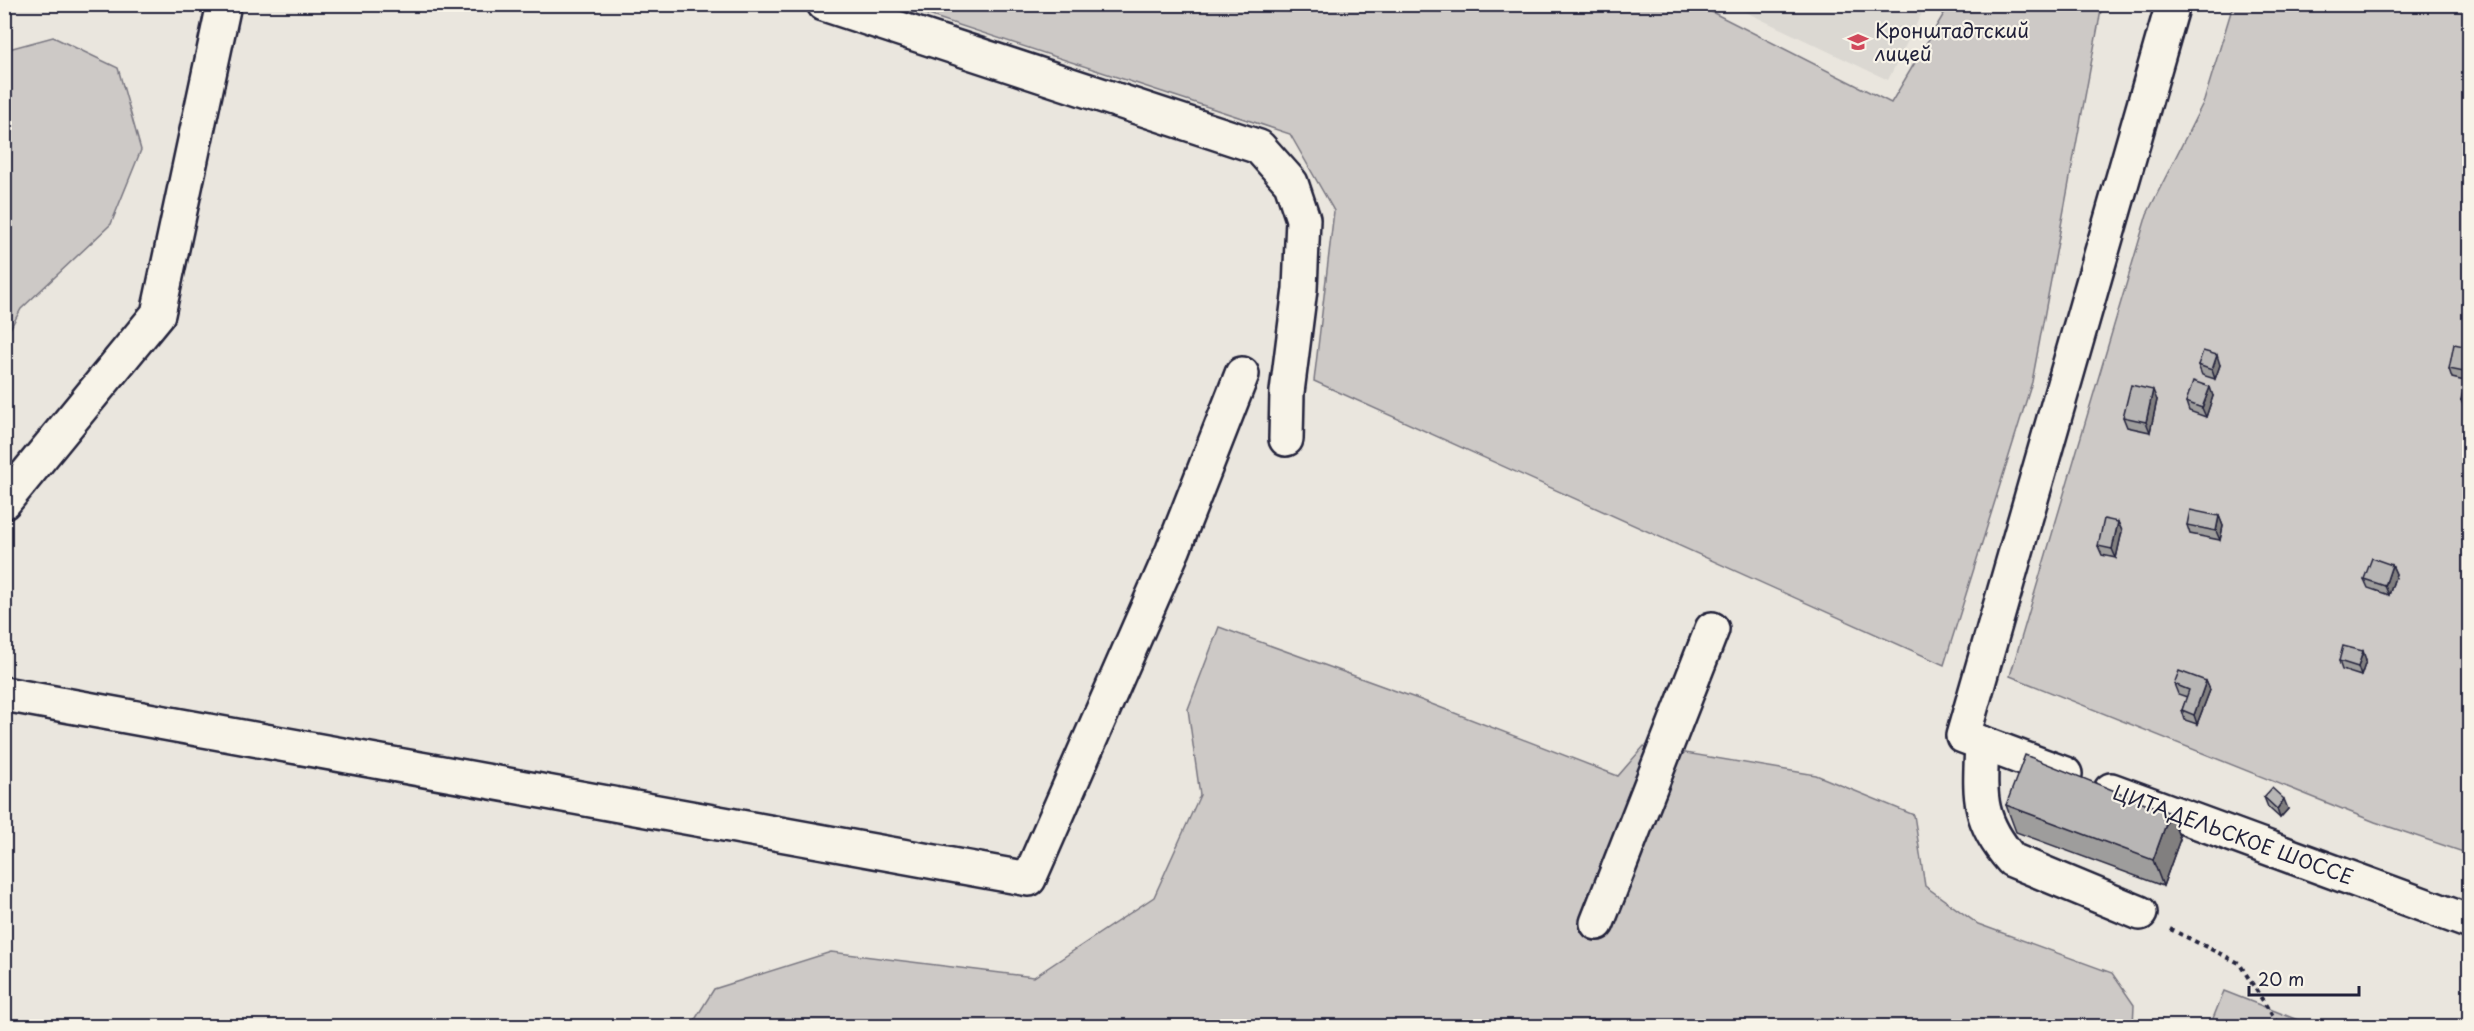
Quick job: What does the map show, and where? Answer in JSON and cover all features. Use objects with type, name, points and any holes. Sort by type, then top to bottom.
[{"type":"street","points":[[4,502],[158,314],[224,4]]},
{"type":"street","points":[[824,4],[1259,147],[1291,183],[1303,219],[1300,289],[1287,392],[1286,439]]},
{"type":"street","points":[[2140,914],[2012,860],[1998,844],[1980,802],[1972,740],[2173,4]]},
{"type":"street","points":[[4,693],[1029,879],[1173,550],[1242,374]]},
{"type":"street","points":[[1597,923],[1712,629]]},
{"type":"street","name":"ЦИТАДЕЛЬСКОЕ ШОССЕ","points":[[1972,740],[2469,922]]},
{"type":"path","points":[[2140,914],[2239,963],[2279,1026]]},
{"type":"shaded area","points":[[898,5],[1698,5],[1891,103],[1949,5],[2102,5],[2032,382],[1944,665],[1314,381],[1334,211],[1290,134]]},
{"type":"shaded area","name":"Кронштадтский лицей","points":[[1731,5],[1926,5],[1888,80]]},
{"type":"shaded area","points":[[2233,5],[2469,5],[2469,854],[2375,822],[2010,676],[2147,214],[2204,101]]},
{"type":"shaded area","points":[[53,37],[118,68],[141,150],[111,224],[21,309],[5,338],[5,50]]},
{"type":"shaded area","points":[[1219,627],[1421,700],[1618,776],[1644,746],[1816,775],[1914,815],[1925,886],[1978,924],[2112,973],[2134,1005],[2133,1026],[691,1026],[714,989],[831,952],[1034,977],[1154,897],[1200,795],[1188,709]]},
{"type":"shaded area","points":[[2224,991],[2313,1026],[2210,1026]]},
{"type":"building","points":[[2454,344],[2469,347],[2469,373],[2449,369]]},
{"type":"building","points":[[2203,351],[2217,355],[2212,370],[2198,365]]},
{"type":"building","points":[[2193,381],[2210,387],[2202,408],[2186,402]]},
{"type":"building","points":[[2131,385],[2153,390],[2146,422],[2123,417]]},
{"type":"building","points":[[2464,387],[2469,388],[2469,401],[2461,400]]},
{"type":"building","points":[[2190,510],[2219,516],[2216,531],[2187,525]]},
{"type":"building","points":[[2104,519],[2118,522],[2112,549],[2098,546]]},
{"type":"building","points":[[2372,558],[2392,565],[2385,586],[2364,579]]},
{"type":"building","points":[[2343,646],[2363,651],[2358,667],[2339,661]]},
{"type":"building","points":[[2179,671],[2206,681],[2194,715],[2182,710],[2189,690],[2174,684]]},
{"type":"building","points":[[2025,755],[2170,813],[2153,860],[2006,805]]},
{"type":"building","points":[[2272,788],[2284,799],[2277,809],[2264,797]]},
{"type":"place","name":"Кронштадтский лицей","points":[[1858,42]]}]
